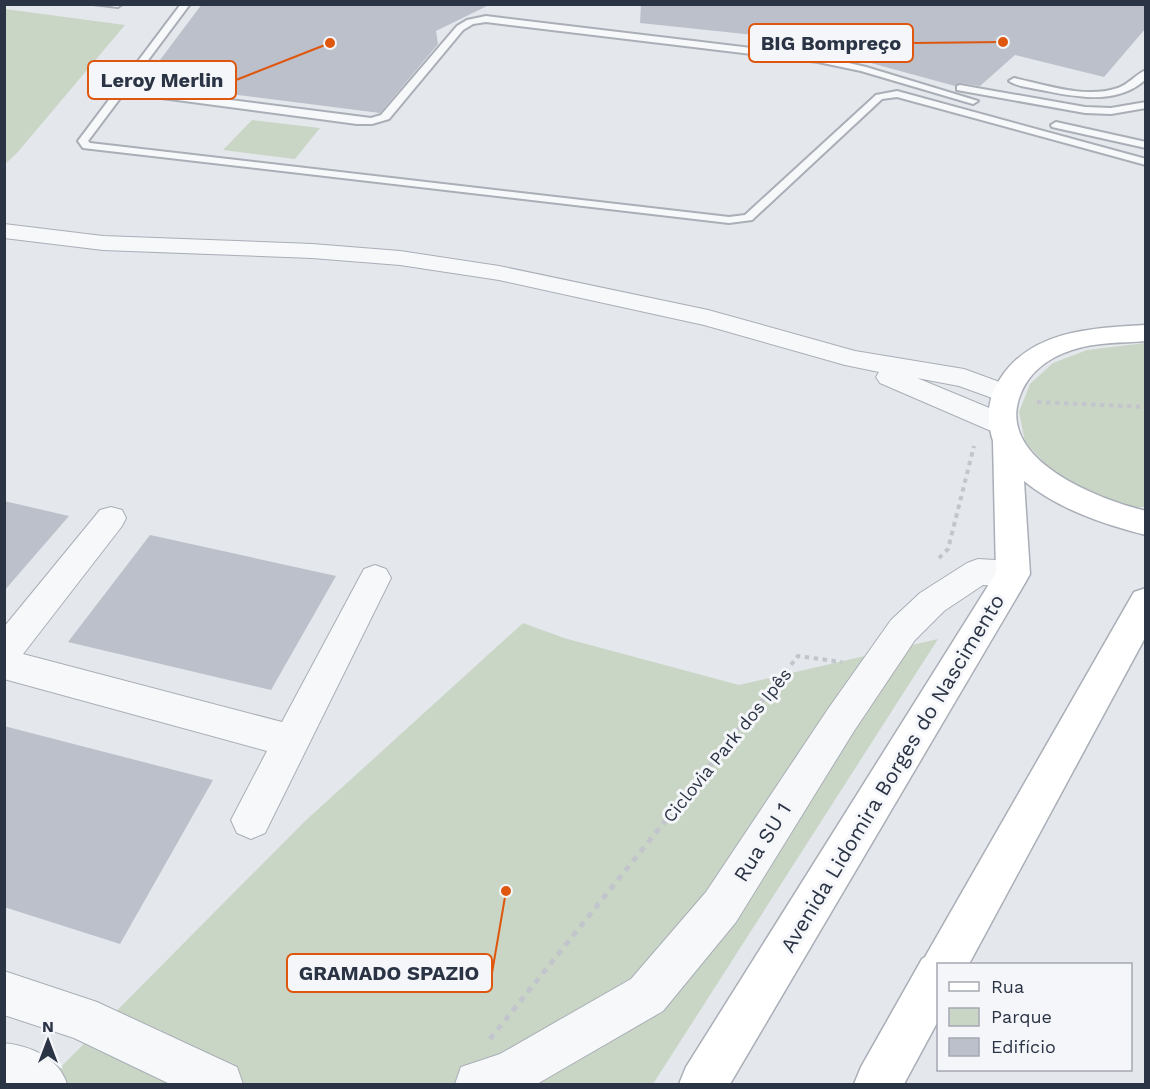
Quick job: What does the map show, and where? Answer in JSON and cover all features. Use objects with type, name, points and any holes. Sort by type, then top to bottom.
[{"type":"street","points":[[4,231],[103,243],[312,251],[400,258],[499,273],[708,318],[854,359],[964,378],[1005,415],[1036,476],[1081,503],[1146,523]]},
{"type":"street","points":[[1005,415],[1013,377],[1039,354],[1076,340],[1146,333]]},
{"type":"street","points":[[854,359],[906,386],[970,412],[1005,415]]},
{"type":"street","name":"Avenida Lidomira Borges do Nascimento","points":[[703,1084],[1012,574],[1005,415]]},
{"type":"street","points":[[4,653],[111,518]]},
{"type":"street","name":"Rua SU 1","points":[[478,1084],[509,1075],[647,995],[721,907],[803,777],[903,630],[932,602],[978,572],[1012,574]]},
{"type":"street","points":[[251,820],[375,578]]},
{"type":"street","points":[[946,963],[1146,602]]},
{"type":"street","points":[[4,664],[291,741]]},
{"type":"street","points":[[878,1084],[937,979]]},
{"type":"street","points":[[4,993],[81,1018],[220,1084]]},
{"type":"street","points":[[4,1066],[19,1068],[44,1084]]},
{"type":"lane","points":[[97,4],[118,4]]},
{"type":"lane","points":[[186,4],[83,141],[87,146],[729,220],[748,218],[879,97],[887,95],[918,98],[1146,162]]},
{"type":"lane","points":[[120,89],[364,122],[385,117],[460,28],[477,20],[495,19],[818,59],[979,103]]},
{"type":"lane","points":[[704,45],[713,39],[823,51],[977,93],[1085,110],[1111,111],[1146,105]]},
{"type":"lane","points":[[1014,81],[1074,92],[1114,93],[1138,83],[1146,73]]},
{"type":"lane","points":[[887,95],[903,81]]},
{"type":"lane","points":[[1045,122],[1146,145]]},
{"type":"path","points":[[1005,415],[1039,403],[1146,407]]},
{"type":"path","points":[[932,566],[948,549],[959,509],[976,435],[970,412]]},
{"type":"path","name":"Ciclovia Park dos Ipês","points":[[485,1046],[798,656],[842,662],[851,653]]},
{"type":"green space","points":[[5,9],[125,25],[17,153],[5,164]]},
{"type":"green space","points":[[252,120],[320,128],[295,159],[223,150]]},
{"type":"green space","points":[[1145,343],[1145,507],[1134,507],[1088,492],[1050,469],[1025,442],[1019,412],[1030,384],[1053,363],[1087,350]]},
{"type":"green space","points":[[523,623],[564,638],[739,685],[938,639],[653,1084],[44,1084],[304,822]]},
{"type":"building","points":[[202,4],[491,4],[436,31],[438,44],[380,113],[183,88],[208,66],[160,60]]},
{"type":"building","points":[[641,4],[1146,4],[1146,28],[1104,77],[1015,55],[980,86],[960,83],[955,86],[845,56],[847,48],[810,44],[812,41],[640,23]]},
{"type":"building","points":[[4,501],[69,516],[4,591]]},
{"type":"building","points":[[150,535],[336,576],[271,690],[68,642]]},
{"type":"building","points":[[4,726],[213,780],[120,944],[4,907]]},
{"type":"place","name":"BIG Bompreço","points":[[1003,42]]},
{"type":"place","name":"Leroy Merlin","points":[[330,43]]},
{"type":"place","name":"GRAMADO SPAZIO","points":[[506,891]]}]
